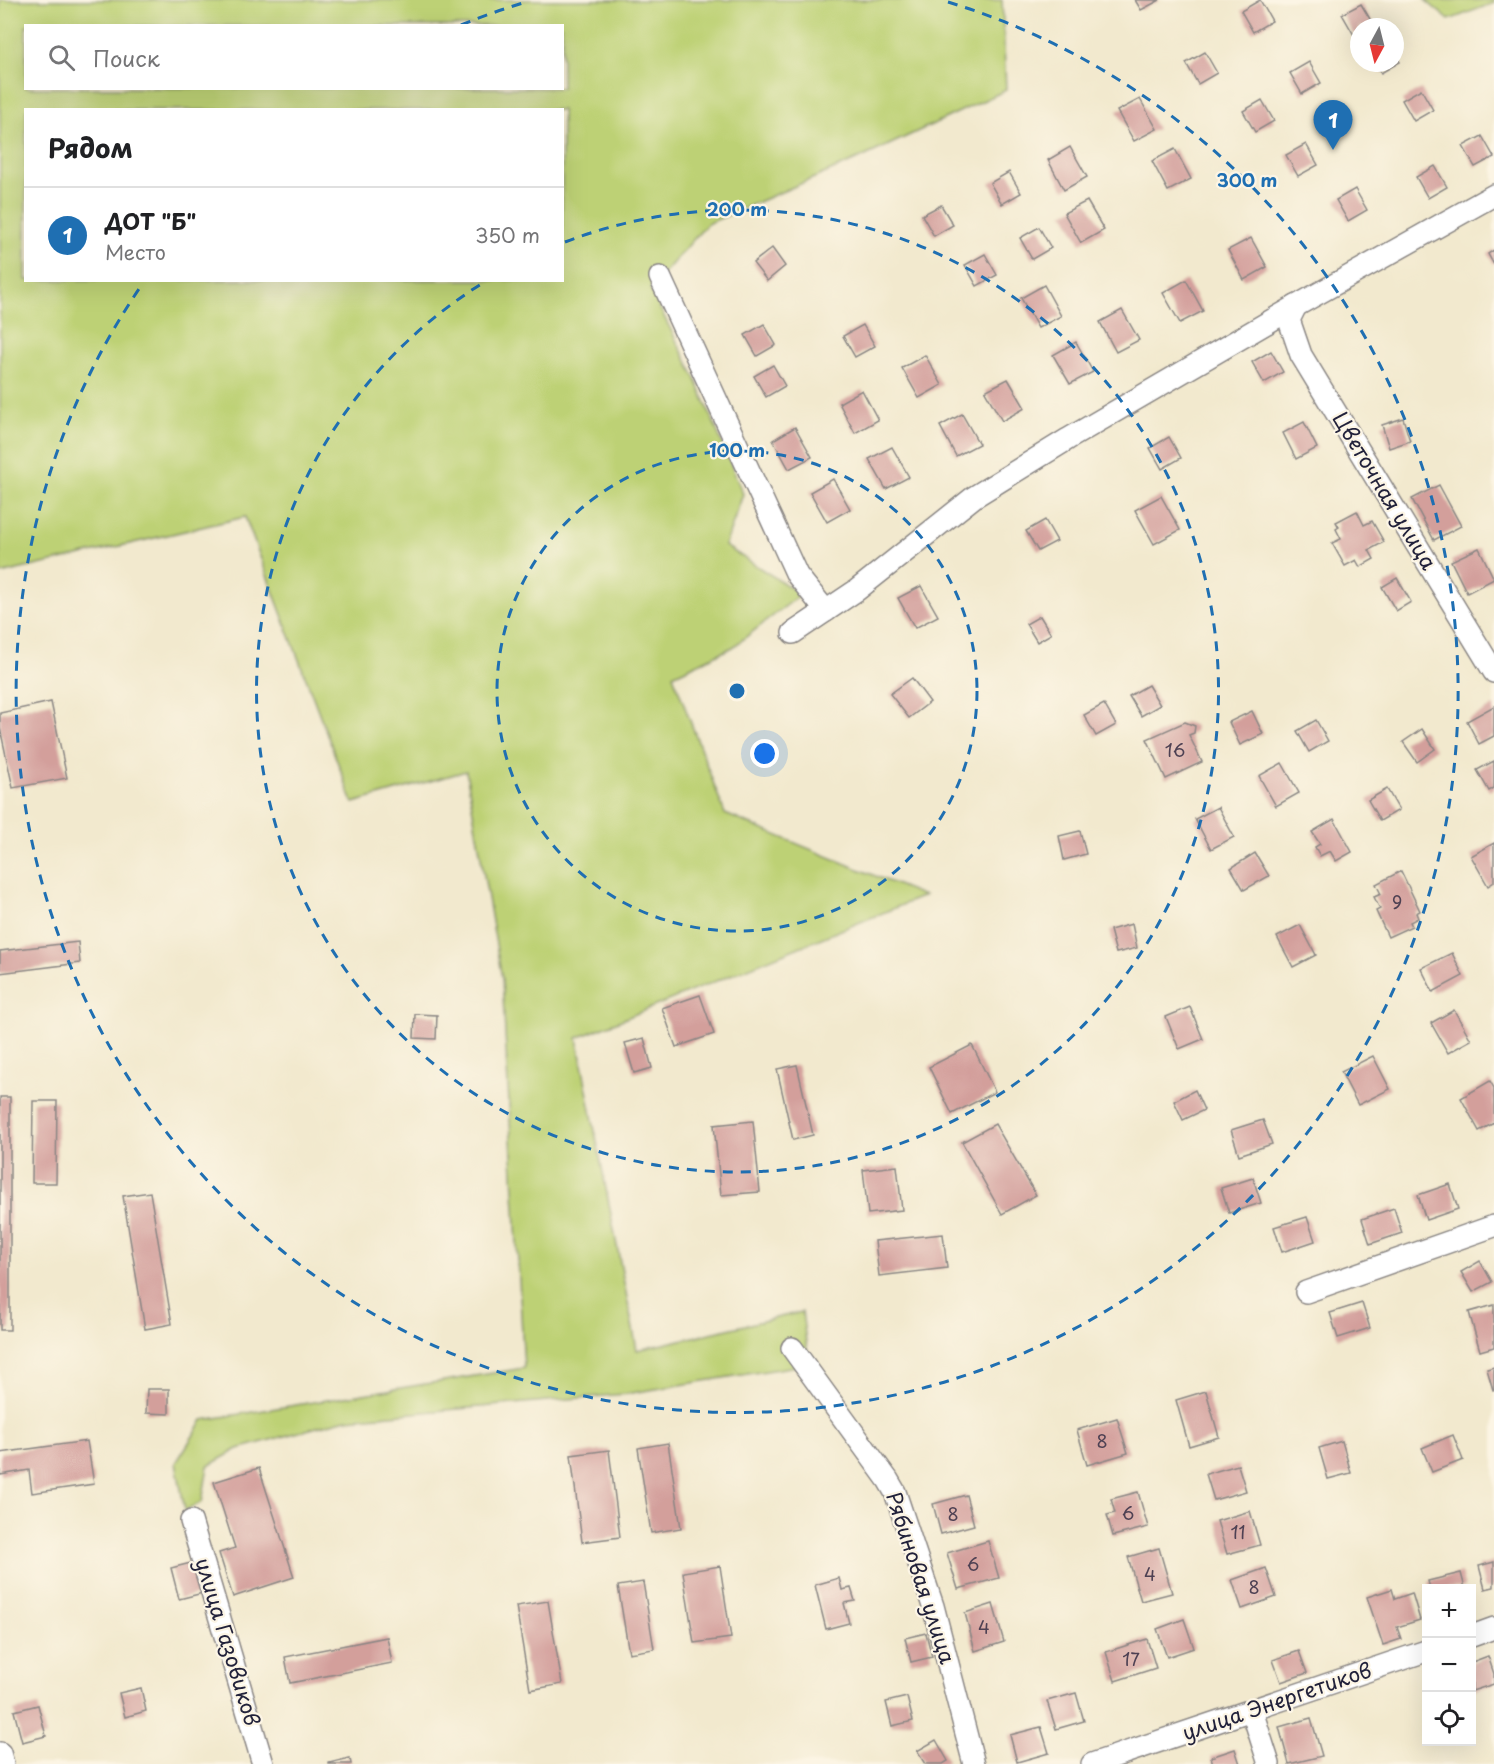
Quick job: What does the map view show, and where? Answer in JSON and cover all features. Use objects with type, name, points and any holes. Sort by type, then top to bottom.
[{"type":"street","points":[[793,633],[857,590],[974,497],[1068,439],[1296,306],[1494,195]]},
{"type":"street","points":[[660,277],[797,576],[826,611]]},
{"type":"street","name":"Цветочная улица","points":[[1296,306],[1289,320],[1301,355],[1494,672]]},
{"type":"street","points":[[1306,1292],[1492,1232]]},
{"type":"street","name":"Рябиновая улица","points":[[792,1348],[895,1492],[933,1606],[974,1764]]},
{"type":"street","name":"улица Газовиков","points":[[191,1521],[263,1764]]},
{"type":"street","points":[[1476,1635],[1494,1628]]},
{"type":"street","name":"улица Энергетиков","points":[[1092,1764],[1422,1652]]},
{"type":"street","points":[[1252,1711],[1269,1764]]},
{"type":"street","points":[[0,1753],[3,1764]]},
{"type":"green space","points":[[0,0],[1002,0],[1006,90],[863,157],[707,224],[650,289],[695,377],[743,494],[725,546],[801,594],[733,647],[673,675],[725,814],[924,896],[577,1038],[637,1350],[802,1312],[809,1364],[625,1394],[346,1419],[238,1449],[208,1466],[202,1502],[185,1511],[176,1463],[203,1420],[524,1368],[502,979],[466,771],[353,803],[245,517],[0,574]]},
{"type":"green space","points":[[1425,0],[1494,0],[1494,3],[1449,20]]},
{"type":"building","points":[[1135,0],[1160,0],[1141,10]]},
{"type":"building","points":[[1260,0],[1272,21],[1253,32],[1241,11]]},
{"type":"building","points":[[1361,4],[1369,18],[1350,18],[1350,28],[1342,14]]},
{"type":"building","points":[[1205,52],[1217,73],[1198,84],[1186,63]]},
{"type":"building","points":[[1309,62],[1321,83],[1302,94],[1290,73]]},
{"type":"building","points":[[1421,89],[1433,110],[1414,121],[1402,100]]},
{"type":"building","points":[[1140,99],[1157,129],[1134,141],[1117,111]]},
{"type":"building","points":[[1262,100],[1274,121],[1255,132],[1243,111]]},
{"type":"building","points":[[1482,136],[1494,157],[1475,167],[1463,146]]},
{"type":"building","points":[[1306,144],[1318,165],[1298,176],[1286,155]]},
{"type":"building","points":[[1070,147],[1087,177],[1064,190],[1048,160]]},
{"type":"building","points":[[1175,149],[1191,179],[1168,191],[1152,161]]},
{"type":"building","points":[[1435,166],[1447,187],[1428,198],[1416,177]]},
{"type":"building","points":[[1009,172],[1021,193],[1002,204],[990,183]]},
{"type":"building","points":[[1355,189],[1367,210],[1348,221],[1336,200]]},
{"type":"building","points":[[1087,201],[1104,230],[1081,243],[1064,213]]},
{"type":"building","points":[[941,205],[953,225],[934,236],[922,215]]},
{"type":"building","points":[[1039,227],[1051,248],[1032,259],[1020,238]]},
{"type":"building","points":[[1251,238],[1267,267],[1244,280],[1228,250]]},
{"type":"building","points":[[772,248],[785,266],[767,281],[753,263]]},
{"type":"building","points":[[1494,250],[1494,265],[1488,254]]},
{"type":"building","points":[[985,254],[997,275],[977,286],[965,265]]},
{"type":"building","points":[[1186,280],[1203,311],[1180,323],[1163,293]]},
{"type":"building","points":[[1044,285],[1061,316],[1038,328],[1021,298]]},
{"type":"building","points":[[1122,310],[1139,340],[1116,352],[1100,322]]},
{"type":"building","points":[[764,324],[776,345],[757,356],[745,335]]},
{"type":"building","points":[[863,325],[875,346],[855,357],[843,336]]},
{"type":"building","points":[[1076,342],[1093,372],[1070,384],[1053,355]]},
{"type":"building","points":[[1271,351],[1283,372],[1264,383],[1252,362]]},
{"type":"building","points":[[925,355],[942,385],[919,398],[902,368]]},
{"type":"building","points":[[773,365],[785,386],[766,397],[754,376]]},
{"type":"building","points":[[1008,379],[1025,408],[1002,421],[985,391]]},
{"type":"building","points":[[862,390],[878,420],[855,433],[839,403]]},
{"type":"building","points":[[962,414],[979,444],[956,456],[940,426]]},
{"type":"building","points":[[1403,418],[1410,441],[1389,448],[1382,425]]},
{"type":"building","points":[[1304,422],[1317,448],[1296,459],[1283,433]]},
{"type":"building","points":[[795,427],[812,457],[789,469],[773,440]]},
{"type":"building","points":[[1169,437],[1181,458],[1162,469],[1150,448]]},
{"type":"building","points":[[892,447],[909,477],[886,489],[869,459]]},
{"type":"building","points":[[833,479],[850,509],[827,522],[810,492]]},
{"type":"building","points":[[1439,485],[1461,526],[1434,540],[1412,499]]},
{"type":"building","points":[[1161,496],[1180,530],[1154,544],[1135,510]]},
{"type":"building","points":[[1357,511],[1364,525],[1372,521],[1384,542],[1369,550],[1374,559],[1360,567],[1356,560],[1345,566],[1332,543],[1341,539],[1336,529],[1339,527],[1336,522]]},
{"type":"building","points":[[1045,520],[1057,541],[1038,551],[1026,531]]},
{"type":"building","points":[[1479,548],[1494,579],[1467,593],[1451,561]]},
{"type":"building","points":[[1397,578],[1411,602],[1396,611],[1382,587]]},
{"type":"building","points":[[921,586],[938,616],[915,628],[898,598]]},
{"type":"building","points":[[1040,616],[1051,634],[1037,642],[1026,624]]},
{"type":"building","points":[[912,678],[930,702],[909,718],[890,694]]},
{"type":"building","points":[[1148,685],[1160,705],[1141,716],[1129,696]]},
{"type":"building","points":[[51,702],[67,778],[13,788],[0,728],[0,713]]},
{"type":"building","points":[[1104,704],[1116,725],[1096,736],[1084,715]]},
{"type":"building","points":[[1494,706],[1494,736],[1479,744],[1467,721]]},
{"type":"building","points":[[1252,711],[1263,734],[1240,745],[1229,722]]},
{"type":"building","points":[[1316,720],[1328,741],[1309,752],[1297,731]]},
{"type":"building","points":[[1185,722],[1195,726],[1194,733],[1189,735],[1202,762],[1166,779],[1147,739]]},
{"type":"building","points":[[1422,729],[1435,749],[1417,762],[1403,742]]},
{"type":"building","points":[[1494,761],[1494,788],[1489,791],[1477,770]]},
{"type":"building","points":[[1282,763],[1299,793],[1276,806],[1259,776]]},
{"type":"building","points":[[1387,789],[1399,810],[1380,821],[1368,800]]},
{"type":"building","points":[[1218,807],[1234,837],[1211,849],[1195,819]]},
{"type":"building","points":[[1334,819],[1352,852],[1336,861],[1330,851],[1320,856],[1315,847],[1320,844],[1312,832]]},
{"type":"building","points":[[1080,831],[1086,854],[1064,860],[1059,836]]},
{"type":"building","points":[[1494,843],[1494,882],[1488,886],[1471,856]]},
{"type":"building","points":[[1255,853],[1269,876],[1244,890],[1231,868]]},
{"type":"building","points":[[1401,871],[1420,911],[1416,913],[1418,918],[1410,922],[1412,926],[1388,937],[1376,911],[1380,909],[1374,897],[1381,894],[1376,884]]},
{"type":"building","points":[[1132,924],[1137,948],[1116,953],[1110,930]]},
{"type":"building","points":[[1300,925],[1316,955],[1293,967],[1277,937]]},
{"type":"building","points":[[78,942],[80,963],[0,973],[0,951]]},
{"type":"building","points":[[1452,953],[1463,976],[1433,992],[1421,968]]},
{"type":"building","points":[[700,995],[714,1034],[676,1047],[662,1008]]},
{"type":"building","points":[[1190,1007],[1203,1039],[1179,1049],[1166,1017]]},
{"type":"building","points":[[1454,1010],[1471,1040],[1448,1053],[1431,1023]]},
{"type":"building","points":[[415,1014],[437,1015],[436,1039],[414,1038]]},
{"type":"building","points":[[644,1038],[652,1068],[634,1073],[625,1043]]},
{"type":"building","points":[[972,1045],[995,1092],[952,1114],[929,1067]]},
{"type":"building","points":[[1373,1056],[1390,1089],[1358,1105],[1341,1072]]},
{"type":"building","points":[[797,1065],[813,1135],[793,1140],[777,1069]]},
{"type":"building","points":[[1490,1081],[1494,1088],[1494,1123],[1479,1131],[1461,1098]]},
{"type":"building","points":[[1195,1090],[1204,1110],[1183,1120],[1174,1101]]},
{"type":"building","points":[[0,1097],[10,1097],[10,1330],[0,1330]]},
{"type":"building","points":[[33,1101],[57,1101],[56,1183],[32,1183]]},
{"type":"building","points":[[1263,1120],[1272,1144],[1239,1155],[1231,1130]]},
{"type":"building","points":[[753,1121],[760,1192],[721,1195],[714,1125]]},
{"type":"building","points":[[995,1124],[1036,1195],[1002,1214],[962,1142]]},
{"type":"building","points":[[897,1166],[902,1210],[868,1214],[863,1170]]},
{"type":"building","points":[[1253,1178],[1261,1203],[1229,1213],[1221,1188]]},
{"type":"building","points":[[1450,1184],[1458,1209],[1426,1220],[1418,1195]]},
{"type":"building","points":[[150,1192],[172,1324],[145,1329],[123,1196]]},
{"type":"building","points":[[1394,1208],[1402,1233],[1370,1244],[1362,1219]]},
{"type":"building","points":[[1307,1217],[1315,1241],[1282,1252],[1274,1227]]},
{"type":"building","points":[[943,1234],[947,1268],[879,1276],[875,1241]]},
{"type":"building","points":[[1480,1261],[1492,1282],[1473,1292],[1461,1272]]},
{"type":"building","points":[[1362,1303],[1370,1328],[1338,1338],[1330,1313]]},
{"type":"building","points":[[1494,1305],[1494,1347],[1480,1351],[1469,1312]]},
{"type":"building","points":[[1494,1367],[1494,1390],[1493,1390],[1487,1369]]},
{"type":"building","points":[[147,1389],[169,1389],[169,1414],[146,1413]]},
{"type":"building","points":[[1206,1391],[1219,1437],[1189,1446],[1176,1400]]},
{"type":"building","points":[[1117,1418],[1128,1453],[1087,1465],[1077,1430]]},
{"type":"building","points":[[1453,1435],[1463,1460],[1432,1472],[1422,1448]]},
{"type":"building","points":[[87,1441],[94,1484],[32,1493],[29,1470],[0,1475],[0,1453]]},
{"type":"building","points":[[1342,1441],[1351,1473],[1328,1479],[1319,1448]]},
{"type":"building","points":[[668,1443],[681,1528],[651,1533],[638,1448]]},
{"type":"building","points":[[609,1450],[620,1537],[582,1542],[571,1455]]},
{"type":"building","points":[[1238,1465],[1246,1491],[1214,1500],[1206,1474]]},
{"type":"building","points":[[259,1468],[294,1577],[233,1597],[219,1553],[235,1548],[214,1482]]},
{"type":"building","points":[[1138,1492],[1148,1527],[1113,1536],[1107,1515],[1115,1513],[1111,1499]]},
{"type":"building","points":[[966,1495],[974,1525],[941,1534],[933,1504]]},
{"type":"building","points":[[1250,1511],[1260,1545],[1227,1554],[1217,1521]]},
{"type":"building","points":[[988,1541],[999,1578],[958,1589],[947,1553]]},
{"type":"building","points":[[1159,1548],[1172,1593],[1141,1601],[1128,1557]]},
{"type":"building","points":[[195,1562],[203,1593],[179,1599],[171,1568]]},
{"type":"building","points":[[1494,1562],[1494,1587],[1485,1589],[1479,1566]]},
{"type":"building","points":[[720,1566],[731,1638],[694,1643],[683,1572]]},
{"type":"building","points":[[1266,1568],[1276,1597],[1242,1609],[1232,1580]]},
{"type":"building","points":[[1461,1573],[1464,1584],[1429,1584],[1428,1581]]},
{"type":"building","points":[[839,1578],[842,1590],[851,1588],[855,1601],[844,1603],[849,1623],[826,1629],[815,1585]]},
{"type":"building","points":[[643,1582],[654,1649],[629,1653],[618,1586]]},
{"type":"building","points":[[1392,1589],[1395,1599],[1412,1593],[1420,1620],[1397,1627],[1401,1639],[1383,1645],[1367,1597]]},
{"type":"building","points":[[548,1601],[562,1684],[530,1690],[516,1606]]},
{"type":"building","points":[[993,1604],[1004,1642],[975,1651],[965,1613]]},
{"type":"building","points":[[1184,1619],[1194,1648],[1167,1657],[1157,1629]]},
{"type":"building","points":[[926,1633],[932,1657],[911,1662],[905,1638]]},
{"type":"building","points":[[387,1637],[392,1663],[290,1683],[285,1657]]},
{"type":"building","points":[[1147,1639],[1156,1668],[1115,1681],[1106,1652]]},
{"type":"building","points":[[1299,1651],[1307,1673],[1281,1682],[1273,1660]]},
{"type":"building","points":[[1488,1656],[1494,1674],[1494,1684],[1476,1690],[1476,1660]]},
{"type":"building","points":[[141,1688],[146,1711],[125,1717],[119,1693]]},
{"type":"building","points":[[1076,1693],[1084,1721],[1056,1729],[1047,1701]]},
{"type":"building","points":[[907,1697],[913,1721],[892,1726],[886,1702]]},
{"type":"building","points":[[38,1705],[46,1736],[22,1742],[14,1711]]},
{"type":"building","points":[[1311,1718],[1322,1756],[1289,1764],[1279,1727]]},
{"type":"building","points":[[1041,1727],[1049,1753],[1017,1762],[1010,1735]]},
{"type":"building","points":[[936,1740],[948,1761],[943,1764],[925,1764],[917,1751]]},
{"type":"building","points":[[1235,1749],[1240,1764],[1213,1764],[1211,1757]]},
{"type":"building","points":[[350,1758],[351,1764],[329,1764],[329,1763]]},
{"type":"place","name":"ДОТ \"Б\"","points":[[1333,150]]}]
